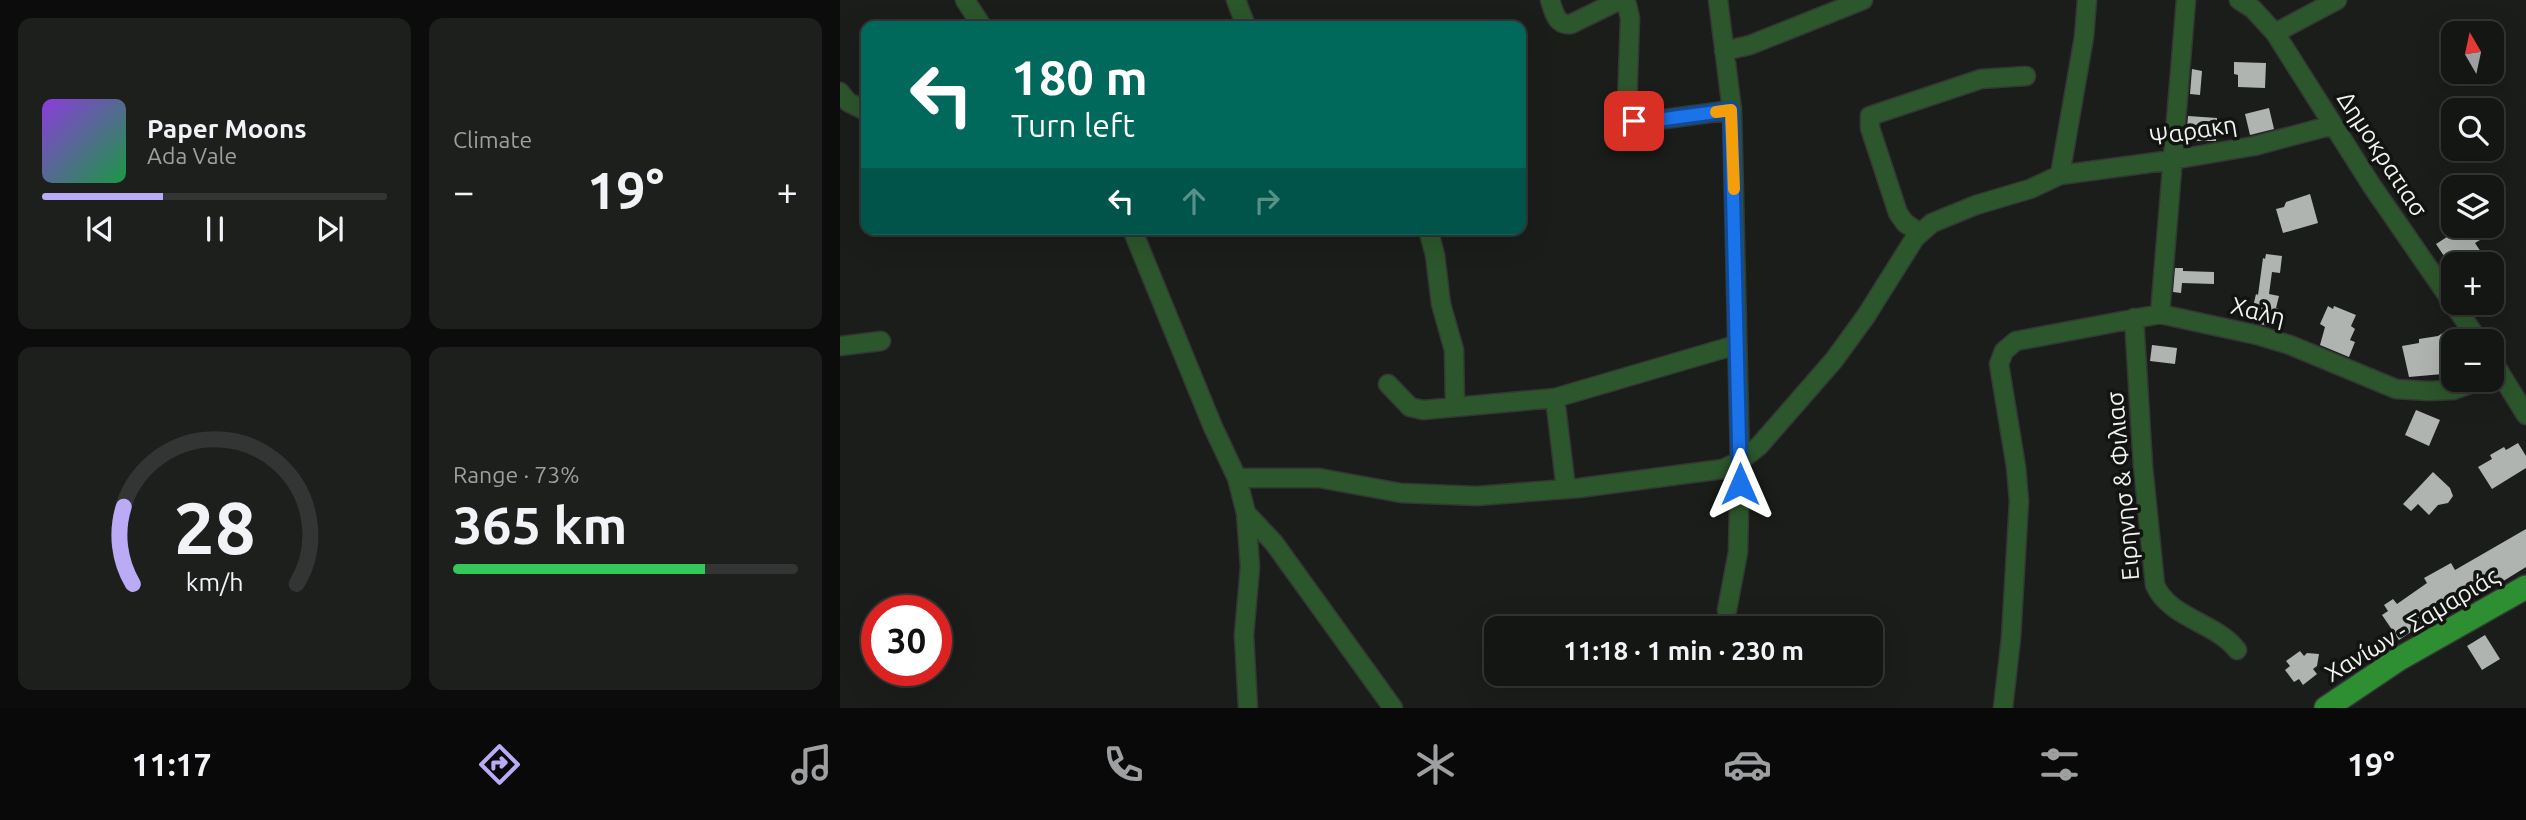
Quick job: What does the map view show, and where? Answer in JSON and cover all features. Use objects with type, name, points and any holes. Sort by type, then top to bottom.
[{"type":"main road","name":"Χανίων - Σαμαριάς","points":[[2336,705],[2399,659],[2526,587]]},
{"type":"street","points":[[965,0],[979,21]]},
{"type":"street","points":[[1236,0],[1244,21]]},
{"type":"street","points":[[1550,0],[1556,19],[1566,25],[1618,1],[1627,5],[1630,18],[1628,106],[1634,121],[1731,110]]},
{"type":"street","points":[[1718,0],[1731,110],[1740,461],[1738,552],[1727,610]]},
{"type":"street","points":[[1724,51],[1750,45],[1863,0]]},
{"type":"street","points":[[2060,174],[2084,37],[2087,0]]},
{"type":"street","points":[[2160,314],[2186,0]]},
{"type":"street","name":"Δημοκρατιασ","points":[[2239,0],[2253,9],[2275,33],[2379,197],[2471,329]]},
{"type":"street","points":[[2275,33],[2337,0]]},
{"type":"street","points":[[1237,478],[1320,478],[1401,493],[1477,496],[1706,473],[1740,461],[1759,446],[1834,360],[1866,316],[1901,257],[1920,233],[1905,223],[1898,213],[1870,128],[1870,116],[1981,79],[2026,76]]},
{"type":"street","points":[[840,92],[848,102],[861,108]]},
{"type":"street","name":"Ψαρακη","points":[[1920,233],[1932,223],[1976,205],[2030,188],[2060,174],[2172,160],[2253,146],[2333,125]]},
{"type":"street","points":[[1134,235],[1213,427],[1237,478],[1246,513],[1250,567],[1244,635],[1248,708]]},
{"type":"street","points":[[1430,235],[1441,304],[1454,350],[1455,406]]},
{"type":"street","name":"Χαλη","points":[[2003,708],[2011,638],[2019,501],[1999,364],[2004,351],[2016,341],[2160,314],[2290,345],[2396,389],[2441,390]]},
{"type":"street","name":"Ειρηνησ & Φιλιασ","points":[[2134,318],[2143,466],[2155,585],[2160,596],[2230,641],[2237,650]]},
{"type":"street","points":[[840,346],[881,341]]},
{"type":"street","points":[[1388,384],[1410,407],[1423,410],[1556,398],[1736,345]]},
{"type":"street","points":[[2504,382],[2526,415]]},
{"type":"street","points":[[1556,398],[1566,489]]},
{"type":"street","points":[[1246,513],[1274,543],[1393,708]]},
{"type":"building","points":[[2234,62],[2266,63],[2265,88],[2238,87]]},
{"type":"building","points":[[2192,69],[2202,71],[2200,95],[2190,94]]},
{"type":"building","points":[[2269,108],[2274,129],[2250,135],[2245,114]]},
{"type":"building","points":[[2188,116],[2217,118],[2216,141],[2186,141]]},
{"type":"building","points":[[2310,194],[2318,223],[2283,233],[2276,209],[2284,207],[2286,202]]},
{"type":"building","points":[[2445,238],[2479,238],[2480,240],[2475,243],[2481,252],[2441,252],[2436,244]]},
{"type":"building","points":[[2266,254],[2282,256],[2280,273],[2272,272],[2269,294],[2279,296],[2276,308],[2279,309],[2272,327],[2252,322],[2250,319]]},
{"type":"building","points":[[2175,268],[2183,268],[2183,271],[2214,272],[2214,284],[2182,283],[2181,293],[2173,292]]},
{"type":"building","points":[[2328,306],[2356,315],[2351,326],[2355,329],[2350,340],[2355,342],[2349,357],[2320,345],[2325,327],[2320,324]]},
{"type":"building","points":[[2441,334],[2441,374],[2409,377],[2402,346],[2419,343],[2419,339]]},
{"type":"building","points":[[2152,345],[2177,348],[2175,364],[2150,361]]},
{"type":"building","points":[[2416,410],[2440,420],[2429,446],[2405,435]]},
{"type":"building","points":[[2518,443],[2526,456],[2526,468],[2492,489],[2478,467],[2492,459],[2490,455]]},
{"type":"building","points":[[2433,472],[2450,488],[2453,496],[2448,503],[2438,505],[2429,515],[2418,504],[2411,511],[2403,504]]},
{"type":"building","points":[[2526,529],[2526,567],[2484,593],[2478,582],[2428,610],[2433,617],[2399,640],[2382,615],[2388,611],[2384,605],[2393,599],[2397,604],[2427,583],[2424,578],[2451,563],[2455,570]]},
{"type":"building","points":[[2485,635],[2500,659],[2482,670],[2467,646]]},
{"type":"building","points":[[2300,651],[2304,656],[2307,653],[2319,654],[2317,666],[2313,669],[2317,674],[2303,685],[2299,679],[2294,682],[2285,670],[2290,666],[2286,661]]},
{"type":"slow traffic","points":[[1716,112],[1731,110],[1734,189]]},
{"type":"route","points":[[1634,121],[1731,110],[1740,484]]}]
